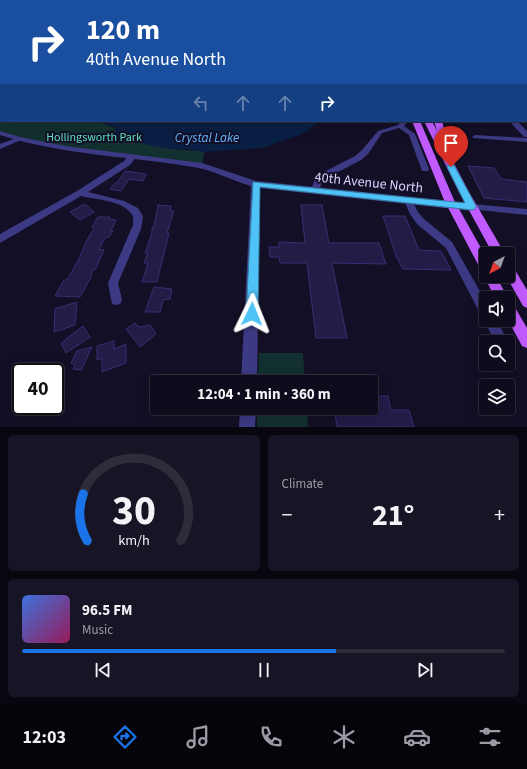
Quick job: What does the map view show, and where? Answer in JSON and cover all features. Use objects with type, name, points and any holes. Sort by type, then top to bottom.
[{"type":"main road","points":[[416,122],[452,205],[479,255]]},
{"type":"main road","points":[[428,122],[446,158],[495,247]]},
{"type":"main road","points":[[438,122],[446,158]]},
{"type":"main road","points":[[515,281],[527,302]]},
{"type":"main road","points":[[515,320],[527,341]]},
{"type":"street","points":[[514,122],[527,135]]},
{"type":"street","points":[[315,190],[320,178],[358,158],[369,147],[380,132],[403,124],[412,134],[425,169]]},
{"type":"street","name":"40th Avenue North","points":[[0,134],[65,148],[202,166],[244,182],[256,184],[527,212]]},
{"type":"street","points":[[475,137],[527,140]]},
{"type":"street","points":[[0,148],[19,139]]},
{"type":"street","points":[[0,239],[80,193],[126,163],[132,157]]},
{"type":"street","points":[[249,375],[256,184]]},
{"type":"street","points":[[80,193],[123,203],[135,210],[138,216],[139,223],[113,283],[116,300]]},
{"type":"street","points":[[408,200],[416,217],[427,228],[444,239],[449,245],[479,300]]},
{"type":"street","points":[[247,427],[248,415]]},
{"type":"green space","name":"Hollingsworth Park","points":[[0,122],[100,122],[115,128],[115,135],[134,141],[160,147],[204,152],[202,166],[65,148],[0,133]]},
{"type":"green space","points":[[259,353],[303,353],[305,375],[258,375]]},
{"type":"green space","points":[[257,415],[307,415],[308,427],[257,427]]},
{"type":"water","name":"Crystal Lake","points":[[100,122],[317,122],[309,130],[297,136],[265,147],[204,152],[187,149],[168,149],[118,138],[115,135],[115,127]]},
{"type":"building","points":[[468,166],[494,168],[501,179],[527,182],[527,202],[484,198]]},
{"type":"building","points":[[125,171],[146,174],[143,181],[129,179],[121,191],[110,189],[115,183],[117,183]]},
{"type":"building","points":[[85,204],[94,212],[80,220],[70,212]]},
{"type":"building","points":[[158,205],[171,206],[170,211],[174,211],[167,233],[169,233],[157,282],[142,282],[148,263],[144,263],[148,253],[145,253],[152,233],[152,227],[154,227]]},
{"type":"building","points":[[301,205],[322,205],[329,243],[379,243],[386,264],[332,263],[347,338],[316,338],[307,263],[280,263],[279,257],[270,257],[269,247],[279,247],[279,242],[305,243]]},
{"type":"building","points":[[383,216],[405,216],[419,250],[441,251],[451,270],[403,269],[396,256]]},
{"type":"building","points":[[98,217],[110,217],[109,219],[116,220],[111,231],[113,231],[109,237],[105,238],[99,249],[104,250],[95,270],[92,270],[91,277],[80,297],[55,296],[64,280],[67,280],[79,259],[94,228],[92,227]]},
{"type":"building","points":[[154,287],[172,289],[170,299],[163,300],[160,312],[145,312]]},
{"type":"building","points":[[77,302],[75,325],[54,332],[55,309]]},
{"type":"building","points":[[135,323],[139,327],[150,325],[156,334],[140,347],[126,329]]},
{"type":"building","points":[[83,326],[90,337],[66,353],[61,343]]},
{"type":"building","points":[[114,341],[114,349],[126,344],[126,363],[102,372],[102,358],[97,360],[97,346]]},
{"type":"building","points":[[92,347],[81,370],[73,369],[75,365],[71,363],[77,351]]},
{"type":"building","points":[[378,396],[388,396],[391,410],[409,410],[414,427],[337,427],[336,415],[378,415]]},
{"type":"route","points":[[252,314],[256,184],[472,206],[451,167]]}]
